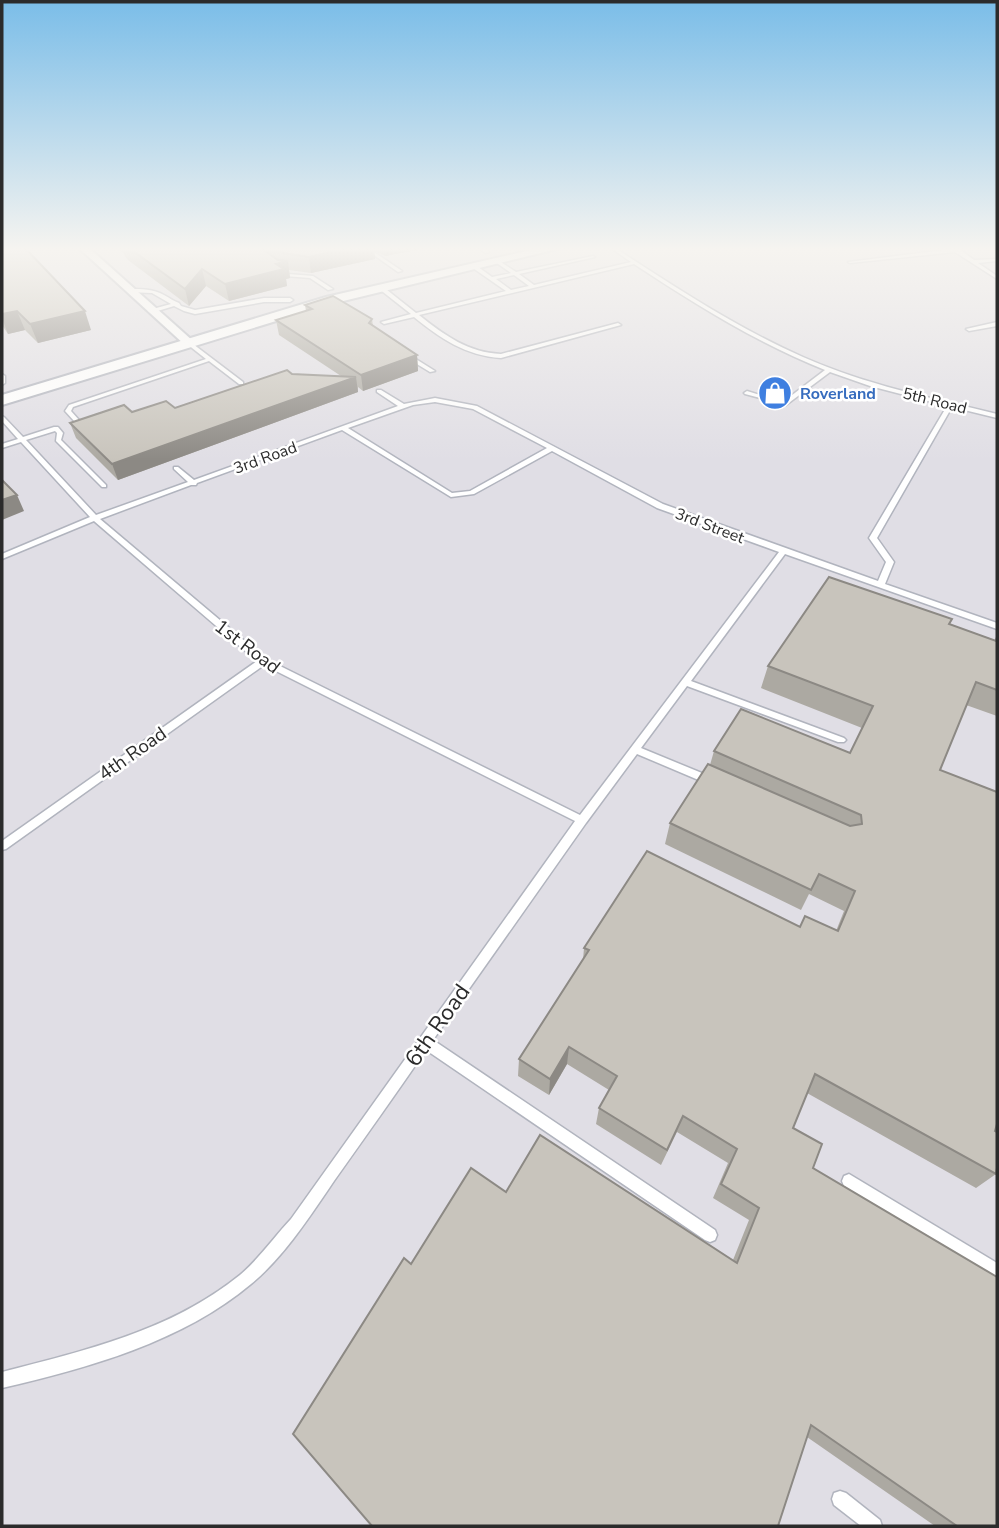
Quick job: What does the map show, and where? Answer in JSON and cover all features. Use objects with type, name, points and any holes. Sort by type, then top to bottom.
[{"type":"main road","points":[[2,400],[237,319]]},
{"type":"main road","points":[[2,385],[257,319]]},
{"type":"street","points":[[160,319],[182,339]]},
{"type":"lane","points":[[384,322],[395,319]]},
{"type":"lane","points":[[425,319],[463,349],[493,357],[618,325]]},
{"type":"lane","name":"5th Road","points":[[728,319],[830,370],[997,416]]},
{"type":"lane","points":[[969,329],[997,324]]},
{"type":"lane","points":[[182,339],[241,383]]},
{"type":"lane","points":[[399,351],[432,372]]},
{"type":"lane","points":[[76,421],[68,411],[71,406],[210,359]]},
{"type":"lane","points":[[747,393],[784,404],[830,370]]},
{"type":"lane","points":[[2,376],[2,385]]},
{"type":"lane","points":[[379,391],[402,406]]},
{"type":"lane","name":"3rd Road","points":[[2,557],[95,518],[402,406],[435,400]]},
{"type":"lane","name":"3rd Street","points":[[435,400],[475,407],[660,506],[782,553],[997,626]]},
{"type":"lane","points":[[880,585],[890,562],[873,538],[951,404]]},
{"type":"lane","name":"1st Road","points":[[2,419],[95,518],[263,661],[582,820]]},
{"type":"lane","points":[[2,446],[56,428],[60,433],[58,440],[104,486]]},
{"type":"lane","points":[[343,428],[451,495],[472,494],[553,448]]},
{"type":"lane","points":[[176,468],[194,484]]},
{"type":"lane","name":"6th Road","points":[[2,1380],[104,1354],[176,1325],[246,1279],[296,1224],[582,820],[782,553]]},
{"type":"lane","name":"4th Road","points":[[2,846],[263,661]]},
{"type":"lane","points":[[685,682],[841,740]]},
{"type":"lane","points":[[634,750],[725,788]]},
{"type":"lane","points":[[425,1042],[710,1235]]},
{"type":"lane","points":[[849,1181],[997,1271]]},
{"type":"lane","points":[[840,1499],[874,1526]]},
{"type":"shaded area","points":[[2,319],[997,319],[997,1526],[2,1526]]},
{"type":"building","points":[[25,319],[50,319],[30,324]]},
{"type":"building","points":[[372,319],[369,323],[417,355],[361,375],[276,320]]},
{"type":"building","points":[[287,370],[292,374],[356,377],[112,464],[70,423],[124,405],[132,412],[166,401],[175,408]]},
{"type":"building","points":[[2,480],[17,495],[2,500]]},
{"type":"building","points":[[829,577],[952,619],[949,624],[996,641],[997,637],[997,690],[976,682],[940,770],[997,792],[996,1174],[815,1074],[793,1128],[822,1144],[813,1168],[997,1277],[997,1526],[957,1526],[811,1425],[778,1526],[372,1526],[293,1434],[404,1258],[411,1264],[471,1168],[506,1192],[540,1135],[737,1263],[759,1208],[721,1184],[737,1149],[683,1116],[667,1150],[599,1108],[617,1076],[569,1047],[550,1079],[519,1059],[589,950],[584,948],[647,851],[800,927],[805,916],[838,931],[855,891],[819,874],[811,890],[670,823],[708,764],[850,826],[862,824],[861,815],[714,751],[741,709],[850,753],[873,706],[768,666]]},
{"type":"place","name":"Roverland","points":[[775,393]]}]
